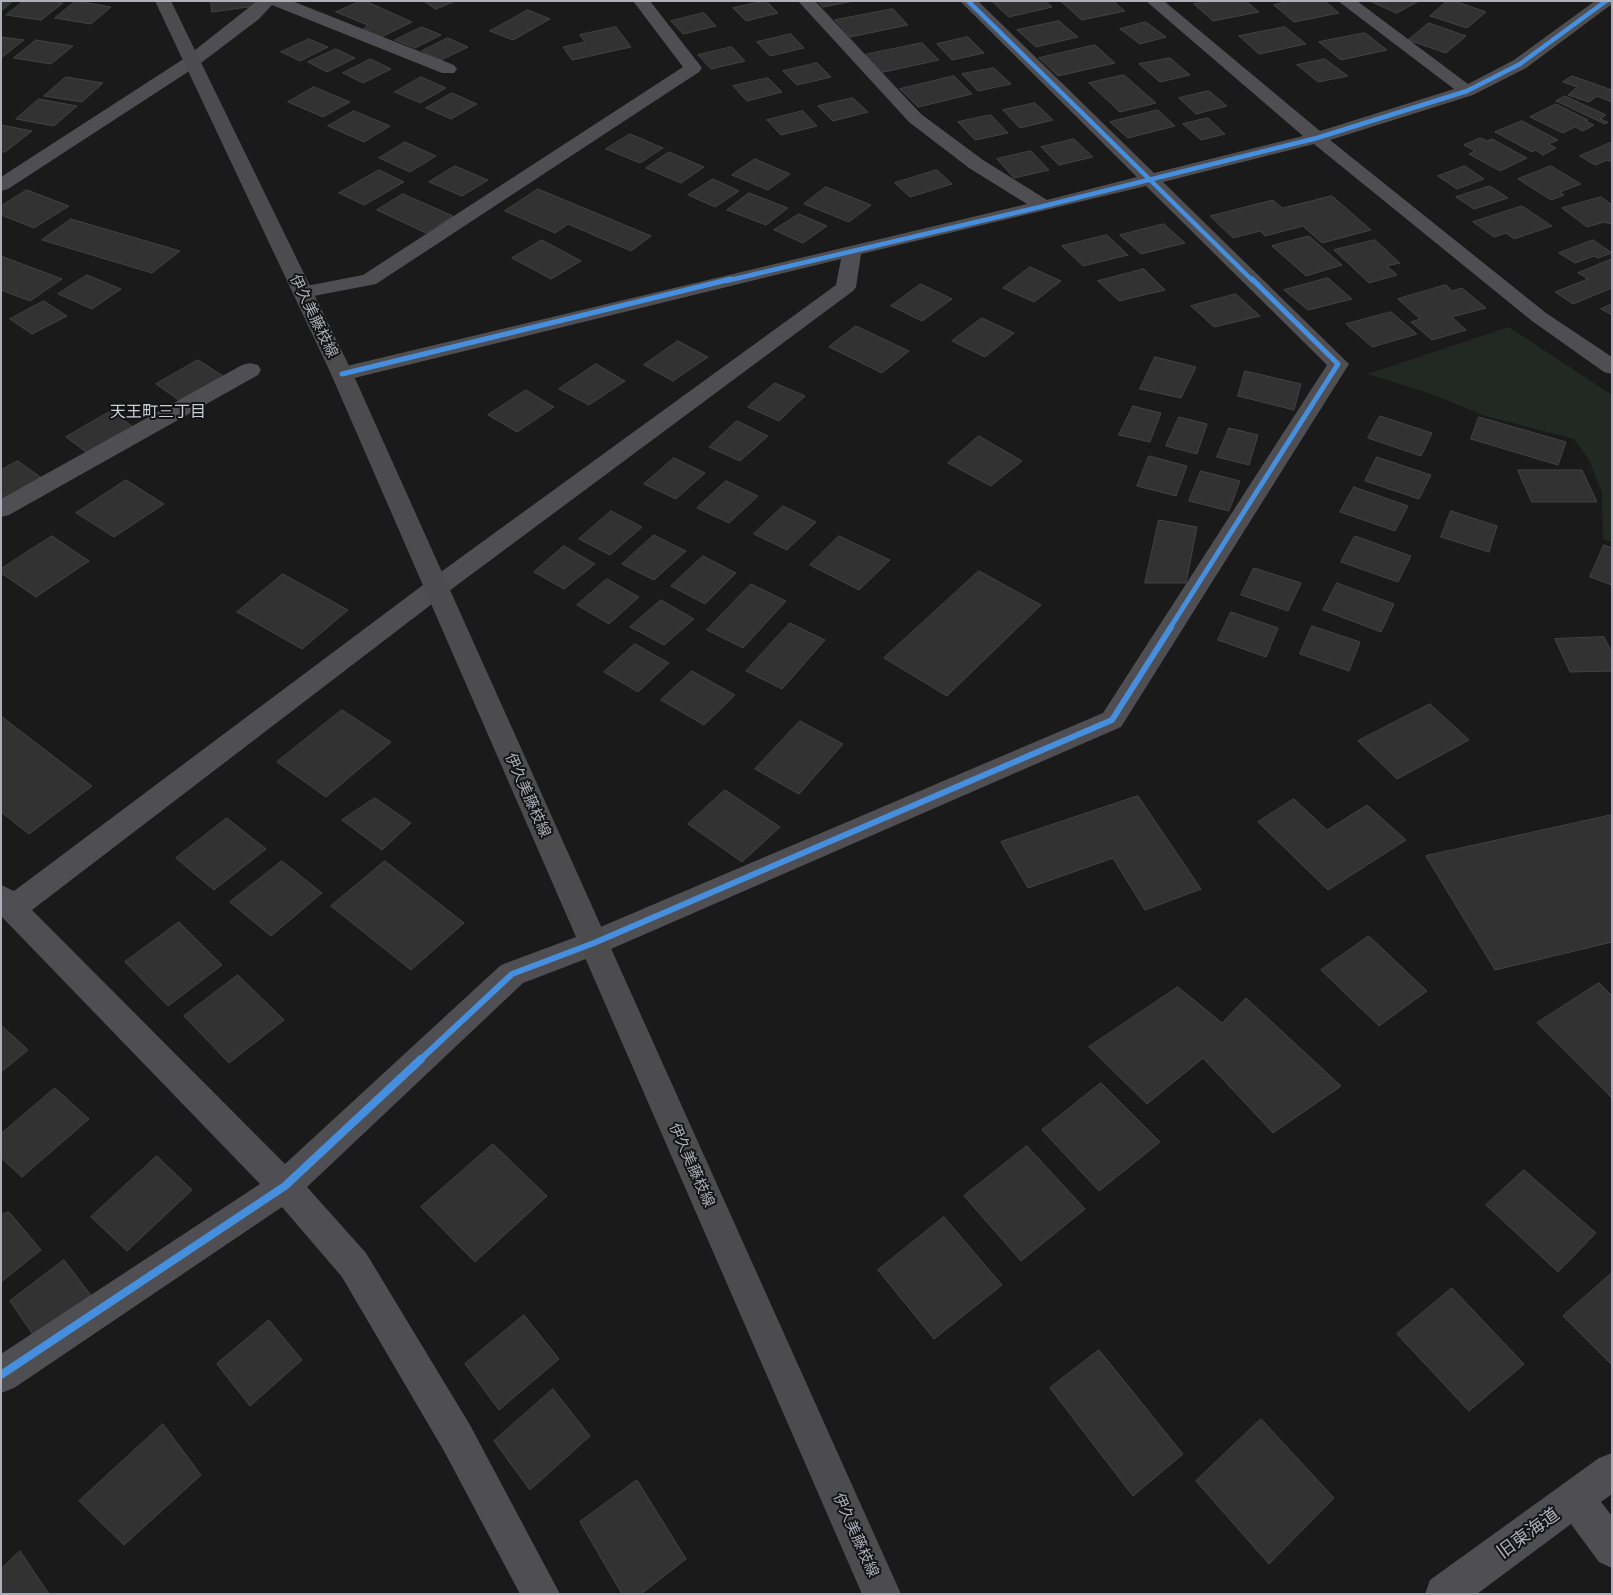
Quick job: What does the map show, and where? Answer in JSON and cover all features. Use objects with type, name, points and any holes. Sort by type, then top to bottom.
[{"type":"main road","name":"伊久美藤枝線","points":[[163,1],[342,374],[882,1594]]},
{"type":"street","points":[[1,186],[192,62],[253,15],[267,1]]},
{"type":"street","points":[[277,1],[448,69]]},
{"type":"street","points":[[303,292],[369,280],[693,68],[641,1]]},
{"type":"street","points":[[806,1],[915,118],[976,164],[1044,206]]},
{"type":"street","points":[[1,1375],[285,1186],[512,974],[594,943],[1112,720],[1338,364],[968,1]]},
{"type":"street","points":[[1154,1],[1317,138],[1538,317],[1612,367]]},
{"type":"street","points":[[1346,1],[1467,91]]},
{"type":"street","points":[[342,374],[852,250],[1044,206],[1317,138],[1467,91],[1520,64],[1607,5]]},
{"type":"street","points":[[541,1594],[457,1438],[354,1265],[285,1186],[7,903],[846,287],[852,250]]},
{"type":"street","points":[[1,509],[250,370]]},
{"type":"street","name":"旧東海道","points":[[1444,1594],[1612,1471]]},
{"type":"street","points":[[1576,1498],[1612,1549]]},
{"type":"shaded area","points":[[1509,327],[1612,395],[1612,542],[1603,539],[1602,493],[1589,460],[1574,439],[1482,415],[1437,396],[1368,374]]},
{"type":"building","points":[[1,1],[13,1],[1,11]]},
{"type":"building","points":[[24,1],[63,3],[41,20],[6,15]]},
{"type":"building","points":[[76,1],[111,7],[91,24],[55,18]]},
{"type":"building","points":[[211,1],[255,1],[255,6],[212,12]]},
{"type":"building","points":[[365,1],[412,22],[381,37],[362,30],[368,25],[336,12]]},
{"type":"building","points":[[424,1],[455,1],[436,9]]},
{"type":"building","points":[[766,1],[778,13],[746,21],[733,8]]},
{"type":"building","points":[[818,1],[854,1],[823,7]]},
{"type":"building","points":[[992,1],[1045,1],[1052,7],[1009,17]]},
{"type":"building","points":[[1061,1],[1113,1],[1125,11],[1082,20]]},
{"type":"building","points":[[1211,1],[1246,1],[1259,12],[1213,21],[1194,4]]},
{"type":"building","points":[[1291,1],[1325,1],[1339,13],[1294,22],[1274,5]]},
{"type":"building","points":[[1370,1],[1419,1],[1397,13]]},
{"type":"building","points":[[1447,1],[1454,1],[1486,12],[1467,28],[1430,16]]},
{"type":"building","points":[[893,9],[908,25],[850,37],[835,20]]},
{"type":"building","points":[[528,10],[550,19],[513,40],[490,31]]},
{"type":"building","points":[[704,13],[716,26],[683,34],[671,21]]},
{"type":"building","points":[[1059,21],[1078,37],[1036,47],[1017,30]]},
{"type":"building","points":[[1146,22],[1166,37],[1140,44],[1120,29]]},
{"type":"building","points":[[1429,23],[1466,36],[1446,53],[1408,40]]},
{"type":"building","points":[[422,27],[441,35],[415,48],[395,40]]},
{"type":"building","points":[[616,27],[631,47],[572,60],[563,47],[585,42],[580,35]]},
{"type":"building","points":[[1285,27],[1306,44],[1259,54],[1239,36]]},
{"type":"building","points":[[1365,33],[1387,50],[1341,60],[1319,42]]},
{"type":"building","points":[[791,34],[804,48],[770,56],[757,42]]},
{"type":"building","points":[[1,37],[24,40],[1,58]]},
{"type":"building","points":[[968,37],[984,53],[952,60],[937,44]]},
{"type":"building","points":[[448,38],[468,47],[441,60],[422,51]]},
{"type":"building","points":[[309,39],[328,47],[300,61],[281,52]]},
{"type":"building","points":[[36,40],[73,46],[51,64],[14,58]]},
{"type":"building","points":[[922,43],[939,60],[879,73],[864,55]]},
{"type":"building","points":[[1095,45],[1115,63],[1058,76],[1039,58]]},
{"type":"building","points":[[732,47],[745,61],[711,69],[698,55]]},
{"type":"building","points":[[336,49],[355,58],[327,72],[308,62]]},
{"type":"building","points":[[1170,58],[1190,75],[1160,82],[1139,64]]},
{"type":"building","points":[[371,59],[391,69],[363,83],[343,73]]},
{"type":"building","points":[[1325,59],[1348,76],[1318,82],[1297,65]]},
{"type":"building","points":[[817,63],[831,77],[797,85],[783,71]]},
{"type":"building","points":[[994,68],[1011,84],[978,91],[962,74]]},
{"type":"building","points":[[1124,75],[1156,103],[1120,112],[1089,83]]},
{"type":"building","points":[[954,76],[972,94],[918,107],[900,89]]},
{"type":"building","points":[[1572,76],[1612,90],[1612,102],[1597,96],[1589,102],[1568,95],[1577,87],[1563,82]]},
{"type":"building","points":[[66,77],[103,83],[82,102],[44,96]]},
{"type":"building","points":[[421,77],[446,88],[420,103],[395,92]]},
{"type":"building","points":[[768,78],[782,92],[747,101],[733,86]]},
{"type":"building","points":[[314,87],[350,102],[323,117],[288,102]]},
{"type":"building","points":[[1209,91],[1227,106],[1196,114],[1179,98]]},
{"type":"building","points":[[452,93],[477,104],[451,119],[426,108]]},
{"type":"building","points":[[1565,96],[1606,115],[1600,119],[1608,122],[1605,124],[1556,101]]},
{"type":"building","points":[[853,98],[868,112],[833,121],[818,106]]},
{"type":"building","points":[[39,99],[77,106],[54,126],[16,119]]},
{"type":"building","points":[[1035,103],[1053,120],[1020,128],[1003,110]]},
{"type":"building","points":[[1556,104],[1594,125],[1583,131],[1575,127],[1563,133],[1530,117]]},
{"type":"building","points":[[1158,110],[1175,126],[1128,138],[1110,122]]},
{"type":"building","points":[[354,111],[390,126],[364,142],[328,126]]},
{"type":"building","points":[[803,111],[817,126],[781,135],[767,120]]},
{"type":"building","points":[[991,115],[1008,133],[975,140],[958,122]]},
{"type":"building","points":[[1208,118],[1225,134],[1201,140],[1183,124]]},
{"type":"building","points":[[1522,121],[1558,140],[1548,144],[1556,148],[1543,155],[1535,150],[1532,152],[1495,132]]},
{"type":"building","points":[[1,125],[32,131],[5,152],[1,152]]},
{"type":"building","points":[[630,134],[663,148],[640,163],[606,149]]},
{"type":"building","points":[[1481,138],[1487,141],[1492,139],[1527,158],[1500,171],[1469,154],[1475,151],[1464,145]]},
{"type":"building","points":[[1074,139],[1093,157],[1059,165],[1041,147]]},
{"type":"building","points":[[405,142],[436,156],[410,172],[379,158]]},
{"type":"building","points":[[1612,142],[1612,162],[1607,160],[1595,165],[1580,156]]},
{"type":"building","points":[[1031,151],[1049,170],[1014,178],[997,159]]},
{"type":"building","points":[[669,152],[704,167],[681,183],[646,168]]},
{"type":"building","points":[[755,159],[790,174],[768,190],[732,175]]},
{"type":"building","points":[[455,166],[488,180],[462,196],[429,182]]},
{"type":"building","points":[[1465,166],[1484,179],[1457,189],[1438,176]]},
{"type":"building","points":[[1551,166],[1581,184],[1560,192],[1564,195],[1551,200],[1518,179]]},
{"type":"building","points":[[379,170],[404,182],[364,205],[339,193]]},
{"type":"building","points":[[937,170],[952,184],[910,197],[895,183]]},
{"type":"building","points":[[713,179],[739,191],[715,207],[688,195]]},
{"type":"building","points":[[1490,186],[1508,198],[1474,209],[1456,197]]},
{"type":"building","points":[[826,187],[871,205],[849,222],[804,204]]},
{"type":"building","points":[[538,189],[651,236],[631,251],[568,224],[555,233],[505,211]]},
{"type":"building","points":[[27,190],[69,206],[34,228],[1,215],[1,206]]},
{"type":"building","points":[[749,193],[788,208],[766,225],[727,210]]},
{"type":"building","points":[[403,194],[453,216],[426,233],[377,210]]},
{"type":"building","points":[[1332,196],[1371,230],[1322,243],[1303,226],[1265,236],[1260,231],[1233,238],[1210,216],[1273,200],[1282,208]]},
{"type":"building","points":[[1601,197],[1612,205],[1612,224],[1604,222],[1587,227],[1562,208]]},
{"type":"building","points":[[1522,206],[1552,226],[1514,239],[1506,233],[1494,237],[1473,222]]},
{"type":"building","points":[[799,214],[827,226],[803,243],[774,230]]},
{"type":"building","points":[[71,219],[180,251],[152,273],[42,240]]},
{"type":"building","points":[[1164,224],[1185,243],[1141,254],[1120,235]]},
{"type":"building","points":[[1107,235],[1128,255],[1083,266],[1062,246]]},
{"type":"building","points":[[1309,236],[1342,265],[1306,276],[1272,246]]},
{"type":"building","points":[[542,240],[581,261],[551,279],[512,258]]},
{"type":"building","points":[[1375,240],[1400,263],[1387,266],[1397,275],[1369,283],[1334,250]]},
{"type":"building","points":[[1593,240],[1612,253],[1598,258],[1594,256],[1575,263],[1559,253]]},
{"type":"building","points":[[1,256],[62,279],[30,301],[1,290]]},
{"type":"building","points":[[1612,259],[1612,288],[1573,304],[1555,292],[1588,279],[1578,273]]},
{"type":"building","points":[[1030,267],[1061,281],[1034,302],[1003,288]]},
{"type":"building","points":[[1144,269],[1165,290],[1119,301],[1098,281]]},
{"type":"building","points":[[87,275],[121,289],[92,309],[58,294]]},
{"type":"building","points":[[1328,278],[1352,299],[1308,310],[1284,290]]},
{"type":"building","points":[[921,284],[952,299],[922,321],[891,306]]},
{"type":"building","points":[[1446,285],[1452,291],[1462,288],[1486,308],[1452,317],[1466,330],[1432,340],[1411,322],[1420,319],[1398,299]]},
{"type":"building","points":[[1236,294],[1260,316],[1214,327],[1191,306]]},
{"type":"building","points":[[44,301],[67,316],[32,334],[10,319]]},
{"type":"building","points":[[1612,304],[1612,315],[1601,309]]},
{"type":"building","points":[[1391,312],[1417,334],[1372,347],[1346,324]]},
{"type":"building","points":[[982,318],[1014,333],[985,357],[952,341]]},
{"type":"building","points":[[856,326],[909,351],[882,373],[829,347]]},
{"type":"building","points":[[678,341],[708,357],[673,381],[644,365]]},
{"type":"building","points":[[1155,357],[1196,367],[1181,398],[1140,389]]},
{"type":"building","points":[[198,360],[223,376],[180,401],[156,384]]},
{"type":"building","points":[[596,364],[625,381],[589,405],[559,389]]},
{"type":"building","points":[[1245,371],[1301,384],[1294,410],[1238,396]]},
{"type":"building","points":[[775,383],[805,396],[779,421],[748,407]]},
{"type":"building","points":[[526,390],[554,407],[517,432],[488,415]]},
{"type":"building","points":[[1133,406],[1161,413],[1150,442],[1119,435]]},
{"type":"building","points":[[111,411],[136,429],[90,455],[66,437]]},
{"type":"building","points":[[1380,416],[1432,433],[1421,456],[1368,438]]},
{"type":"building","points":[[1179,417],[1207,424],[1197,454],[1166,446]]},
{"type":"building","points":[[1479,417],[1566,442],[1558,465],[1471,439]]},
{"type":"building","points":[[737,421],[768,436],[740,461],[709,447]]},
{"type":"building","points":[[1229,428],[1258,435],[1249,465],[1217,457]]},
{"type":"building","points":[[979,436],[1022,461],[991,486],[948,463]]},
{"type":"building","points":[[1149,456],[1187,466],[1176,496],[1137,486]]},
{"type":"building","points":[[1377,457],[1431,475],[1419,499],[1365,481]]},
{"type":"building","points":[[674,458],[705,473],[676,499],[644,484]]},
{"type":"building","points":[[18,461],[43,479],[1,503],[1,470]]},
{"type":"building","points":[[1518,470],[1582,470],[1597,502],[1532,502]]},
{"type":"building","points":[[1201,471],[1240,481],[1229,511],[1189,501]]},
{"type":"building","points":[[126,480],[164,504],[114,537],[76,513]]},
{"type":"building","points":[[726,481],[758,496],[729,523],[697,508]]},
{"type":"building","points":[[1354,487],[1408,506],[1395,531],[1340,512]]},
{"type":"building","points":[[783,506],[816,522],[787,550],[754,534]]},
{"type":"building","points":[[611,511],[642,527],[610,555],[579,539]]},
{"type":"building","points":[[1451,511],[1497,526],[1489,552],[1441,537]]},
{"type":"building","points":[[1159,520],[1197,527],[1186,583],[1145,583]]},
{"type":"building","points":[[654,535],[686,551],[654,580],[622,564]]},
{"type":"building","points":[[52,536],[89,561],[36,597],[1,573],[1,569]]},
{"type":"building","points":[[839,536],[890,560],[859,590],[810,565]]},
{"type":"building","points":[[1355,536],[1411,556],[1398,582],[1341,562]]},
{"type":"building","points":[[1604,545],[1612,548],[1612,585],[1590,577]]},
{"type":"building","points":[[564,546],[595,564],[564,589],[534,572]]},
{"type":"building","points":[[703,556],[736,573],[705,604],[671,586]]},
{"type":"building","points":[[1254,568],[1301,583],[1288,611],[1241,595]]},
{"type":"building","points":[[979,571],[1041,605],[947,696],[884,658]]},
{"type":"building","points":[[283,574],[348,610],[302,649],[237,612]]},
{"type":"building","points":[[607,579],[639,597],[609,624],[577,605]]},
{"type":"building","points":[[1337,583],[1394,604],[1381,632],[1323,610]]},
{"type":"building","points":[[751,584],[786,601],[743,648],[707,630]]},
{"type":"building","points":[[661,600],[694,619],[664,645],[630,627]]},
{"type":"building","points":[[1231,612],[1278,628],[1266,657],[1218,640]]},
{"type":"building","points":[[790,623],[825,640],[782,689],[746,671]]},
{"type":"building","points":[[1312,626],[1360,642],[1349,671],[1300,654]]},
{"type":"building","points":[[1604,637],[1612,653],[1612,671],[1570,672],[1555,639]]},
{"type":"building","points":[[635,644],[669,663],[638,692],[604,672]]},
{"type":"building","points":[[692,671],[735,695],[704,725],[661,700]]},
{"type":"building","points":[[1430,704],[1469,740],[1397,779],[1358,741]]},
{"type":"building","points":[[342,710],[391,742],[326,797],[277,762]]},
{"type":"building","points":[[1,716],[92,786],[29,834],[1,812]]},
{"type":"building","points":[[800,721],[843,744],[799,794],[755,769]]},
{"type":"building","points":[[725,790],[780,827],[742,862],[688,824]]},
{"type":"building","points":[[1138,796],[1201,889],[1145,910],[1113,858],[1028,888],[1001,842]]},
{"type":"building","points":[[375,798],[411,823],[382,850],[342,820]]},
{"type":"building","points":[[1294,799],[1327,830],[1367,805],[1406,840],[1328,890],[1258,822]]},
{"type":"building","points":[[1612,815],[1612,942],[1495,970],[1426,856]]},
{"type":"building","points":[[227,818],[266,849],[214,890],[176,858]]},
{"type":"building","points":[[282,861],[322,893],[271,936],[230,902]]},
{"type":"building","points":[[385,861],[464,923],[411,970],[331,906]]},
{"type":"building","points":[[179,922],[222,965],[168,1006],[125,962]]},
{"type":"building","points":[[1369,936],[1427,991],[1379,1026],[1321,970]]},
{"type":"building","points":[[238,975],[284,1020],[229,1063],[184,1016]]},
{"type":"building","points":[[1599,983],[1612,996],[1612,1098],[1537,1023]]},
{"type":"building","points":[[1178,987],[1222,1023],[1246,998],[1341,1086],[1273,1133],[1203,1058],[1147,1104],[1089,1047]]},
{"type":"building","points":[[1,1025],[28,1050],[1,1072]]},
{"type":"building","points":[[1101,1083],[1160,1142],[1099,1191],[1042,1130]]},
{"type":"building","points":[[55,1088],[89,1119],[22,1177],[1,1158],[1,1134]]},
{"type":"building","points":[[493,1144],[547,1196],[475,1262],[421,1207]]},
{"type":"building","points":[[1027,1146],[1085,1209],[1021,1261],[964,1196]]},
{"type":"building","points":[[157,1156],[192,1190],[127,1251],[91,1217]]},
{"type":"building","points":[[1524,1170],[1596,1233],[1558,1272],[1486,1205]]},
{"type":"building","points":[[9,1212],[41,1250],[1,1282],[1,1215]]},
{"type":"building","points":[[944,1217],[1002,1285],[934,1339],[878,1270]]},
{"type":"building","points":[[64,1260],[93,1298],[38,1342],[10,1301]]},
{"type":"building","points":[[1612,1273],[1612,1365],[1563,1316]]},
{"type":"building","points":[[1452,1288],[1524,1364],[1469,1411],[1397,1334]]},
{"type":"building","points":[[524,1315],[559,1359],[499,1410],[465,1364]]},
{"type":"building","points":[[269,1320],[302,1360],[250,1406],[217,1364]]},
{"type":"building","points":[[1099,1350],[1183,1454],[1133,1496],[1050,1388]]},
{"type":"building","points":[[553,1389],[590,1436],[530,1490],[494,1441]]},
{"type":"building","points":[[1261,1419],[1334,1498],[1269,1564],[1196,1481]]},
{"type":"building","points":[[163,1424],[201,1475],[124,1545],[79,1501]]},
{"type":"building","points":[[637,1480],[686,1559],[641,1594],[622,1594],[580,1522]]},
{"type":"building","points":[[20,1551],[49,1594],[1,1594],[1,1569]]},
{"type":"cycle path","points":[[1,1375],[285,1186],[512,974],[594,943],[1112,720],[1338,364],[968,1]]},
{"type":"cycle path","points":[[342,374],[852,250],[1044,206],[1317,138],[1467,91],[1520,64],[1606,1]]},
{"type":"district","name":"天王町三丁目","points":[[158,412]]}]
